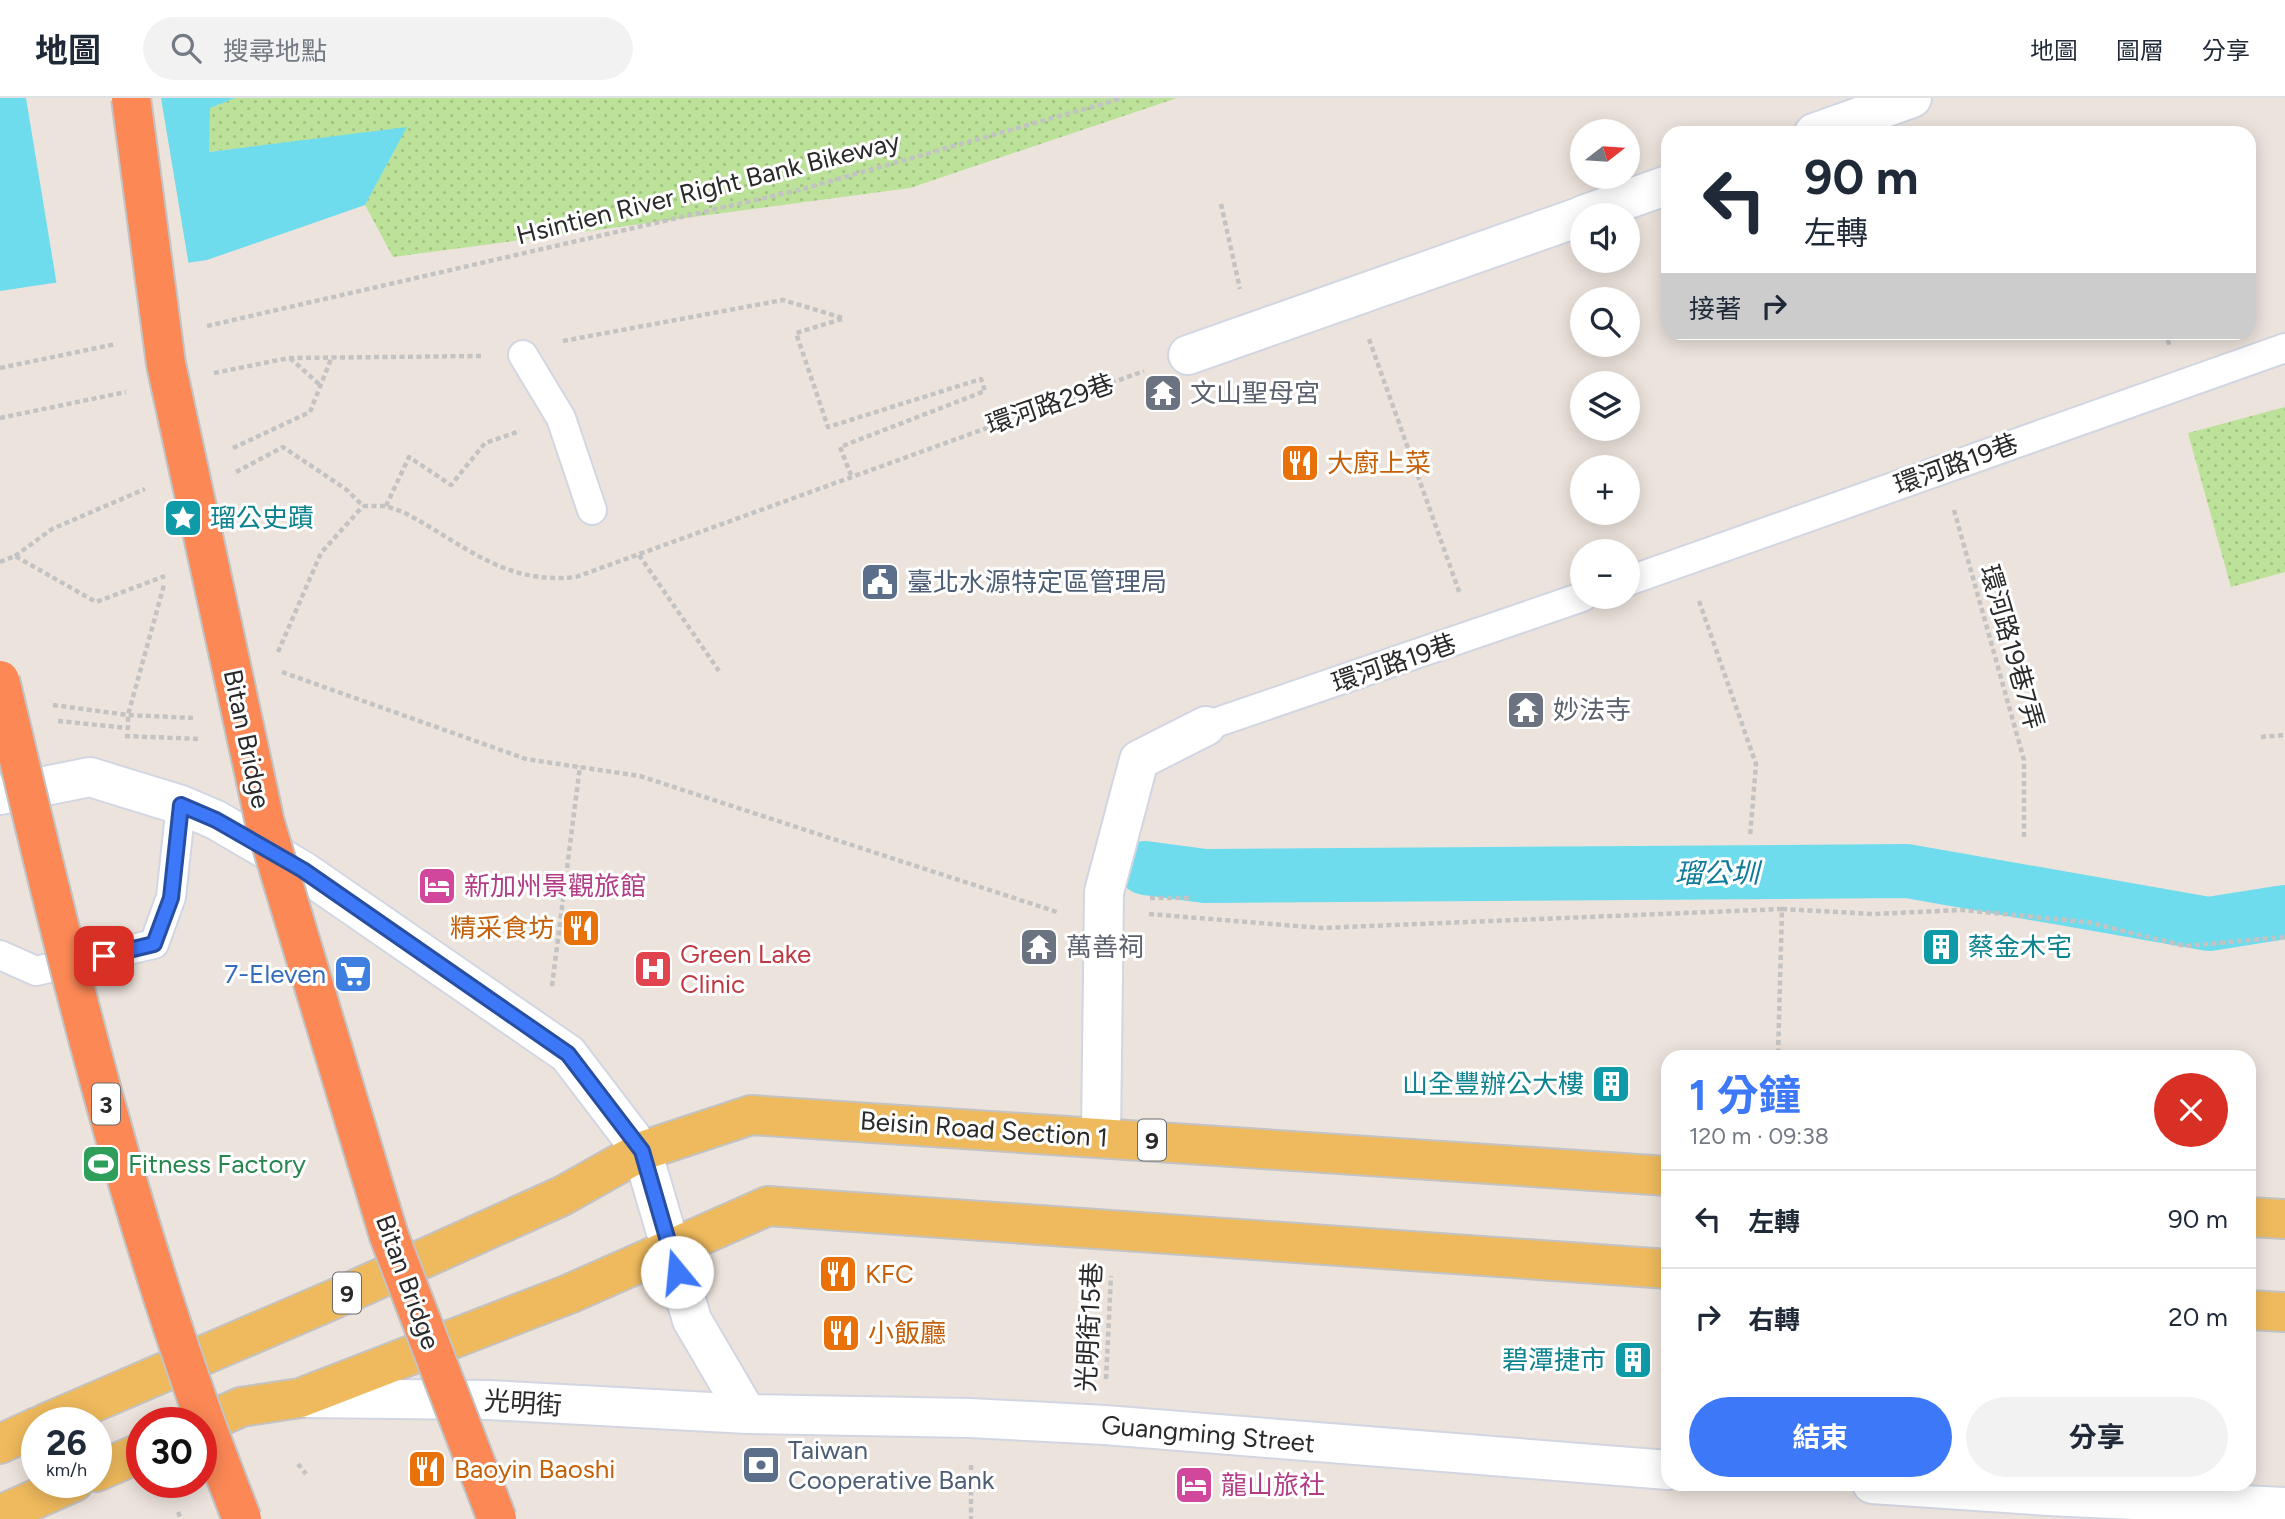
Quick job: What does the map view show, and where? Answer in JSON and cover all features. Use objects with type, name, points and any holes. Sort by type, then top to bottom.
[{"type":"highway","name":"Bitan Bridge","points":[[131,98],[166,364],[265,823],[389,1236],[497,1519]]},
{"type":"highway","name":"3","points":[[0,680],[55,912],[138,1222],[213,1447],[242,1519]]},
{"type":"main road","name":"Beisin Road Section 1","points":[[642,1151],[751,1115],[1101,1136],[1661,1176]]},
{"type":"main road","name":"9","points":[[83,1407],[332,1300],[562,1196],[642,1151]]},
{"type":"main road","points":[[217,1418],[241,1407],[300,1398],[569,1294],[768,1206],[1661,1269]]},
{"type":"main road","points":[[2256,1217],[2285,1219]]},
{"type":"main road","points":[[2256,1310],[2285,1312]]},
{"type":"main road","points":[[0,1444],[21,1434]]},
{"type":"main road","points":[[0,1515],[38,1498]]},
{"type":"street","points":[[1834,126],[1913,98]]},
{"type":"street","points":[[1617,203],[1661,187]]},
{"type":"street","points":[[1188,355],[1570,220]]},
{"type":"street","points":[[1101,1136],[1104,910],[1115,842],[1139,760],[1206,726]]},
{"type":"street","points":[[0,795],[90,777],[181,805],[216,820],[303,870],[568,1054],[642,1151],[692,1320],[747,1414]]},
{"type":"street","name":"光明街","points":[[300,1398],[489,1400],[747,1414]]},
{"type":"street","name":"Guangming Street","points":[[747,1414],[970,1418],[1105,1425],[1661,1469]]},
{"type":"street","points":[[1923,1491],[2048,1508],[2285,1507]]},
{"type":"lane","name":"環河路19巷","points":[[1640,577],[2285,348]]},
{"type":"lane","points":[[523,355],[561,418],[592,510]]},
{"type":"lane","name":"環河路19巷","points":[[1206,726],[1570,601]]},
{"type":"lane","points":[[0,956],[36,971],[154,944],[171,898],[181,805]]},
{"type":"path","name":"Hsintien River Right Bank Bikeway","points":[[300,306],[799,190],[1123,98]]},
{"type":"path","points":[[1221,204],[1250,334]]},
{"type":"path","points":[[1354,297],[1475,635]]},
{"type":"path","points":[[210,374],[289,358],[523,355],[569,339],[783,300],[843,318],[796,333],[828,427],[981,379],[985,391],[840,447],[851,475]]},
{"type":"path","name":"環河路29巷","points":[[386,506],[435,528],[504,571],[547,580],[576,577],[851,475],[1188,355]]},
{"type":"path","points":[[289,358],[320,385]]},
{"type":"path","points":[[310,412],[331,359]]},
{"type":"path","points":[[0,418],[132,391]]},
{"type":"path","points":[[276,656],[321,553],[363,506],[386,506],[410,457],[451,485],[485,443]]},
{"type":"path","name":"環河路19巷7弄","points":[[1943,469],[2024,760],[2024,839]]},
{"type":"path","points":[[15,556],[52,529]]},
{"type":"path","points":[[639,555],[719,671]]},
{"type":"path","points":[[1685,560],[1756,764],[1751,836]]},
{"type":"path","points":[[128,715],[167,575]]},
{"type":"path","points":[[271,668],[526,759],[640,776],[1104,910],[1321,928],[1782,909],[1873,914],[1962,910],[2087,922],[2185,946],[2285,937]]},
{"type":"path","points":[[46,706],[57,704],[128,715],[207,719]]},
{"type":"path","points":[[2261,737],[2285,735]]},
{"type":"path","points":[[551,986],[580,766]]},
{"type":"path","points":[[1146,898],[1189,898]]},
{"type":"path","points":[[1778,1050],[1782,909]]},
{"type":"path","name":"光明街15巷","points":[[1105,1425],[1113,1230]]},
{"type":"path","points":[[298,1464],[306,1474]]},
{"type":"path","points":[[178,1512],[181,1519]]},
{"type":"green space","points":[[235,98],[1177,98],[910,188],[393,257],[365,205],[406,128],[208,152],[209,108]]},
{"type":"green space","points":[[2285,407],[2285,572],[2231,587],[2188,433]]},
{"type":"water","points":[[0,98],[235,98],[210,108],[209,152],[407,127],[365,205],[207,260],[0,291]]},
{"type":"pier","points":[[26,98],[161,98],[189,266],[57,286]]},
{"type":"waterway","name":"瑠公圳","points":[[1145,868],[1205,876],[1907,871],[2209,924],[2285,912]]},
{"type":"place","name":"文山聖母宮","points":[[1163,393]]},
{"type":"place","name":"大廚上菜","points":[[1300,463]]},
{"type":"place","name":"瑠公史蹟","points":[[183,518]]},
{"type":"place","name":"臺北水源特定區管理局","points":[[880,582]]},
{"type":"place","name":"妙法寺","points":[[1526,710]]},
{"type":"place","name":"新加州景觀旅館","points":[[437,886]]},
{"type":"place","name":"精采食坊","points":[[581,928]]},
{"type":"place","name":"萬善祠","points":[[1039,947]]},
{"type":"place","name":"蔡金木宅","points":[[1941,947]]},
{"type":"place","name":"Green Lake Clinic","points":[[653,969]]},
{"type":"place","name":"7-Eleven","points":[[353,974]]},
{"type":"place","name":"山全豐辦公大樓","points":[[1611,1084]]},
{"type":"place","name":"Fitness Factory","points":[[101,1164]]},
{"type":"place","name":"KFC","points":[[838,1274]]},
{"type":"place","name":"小飯廳","points":[[841,1333]]},
{"type":"place","name":"碧潭捷市","points":[[1633,1360]]},
{"type":"place","name":"Taiwan Cooperative Bank","points":[[761,1465]]},
{"type":"place","name":"Baoyin Baoshi","points":[[427,1469]]},
{"type":"place","name":"龍山旅社","points":[[1194,1485]]},
{"type":"route","points":[[104,956],[154,944],[171,898],[181,805],[216,820],[303,870],[568,1054],[642,1151],[677,1272]]}]
